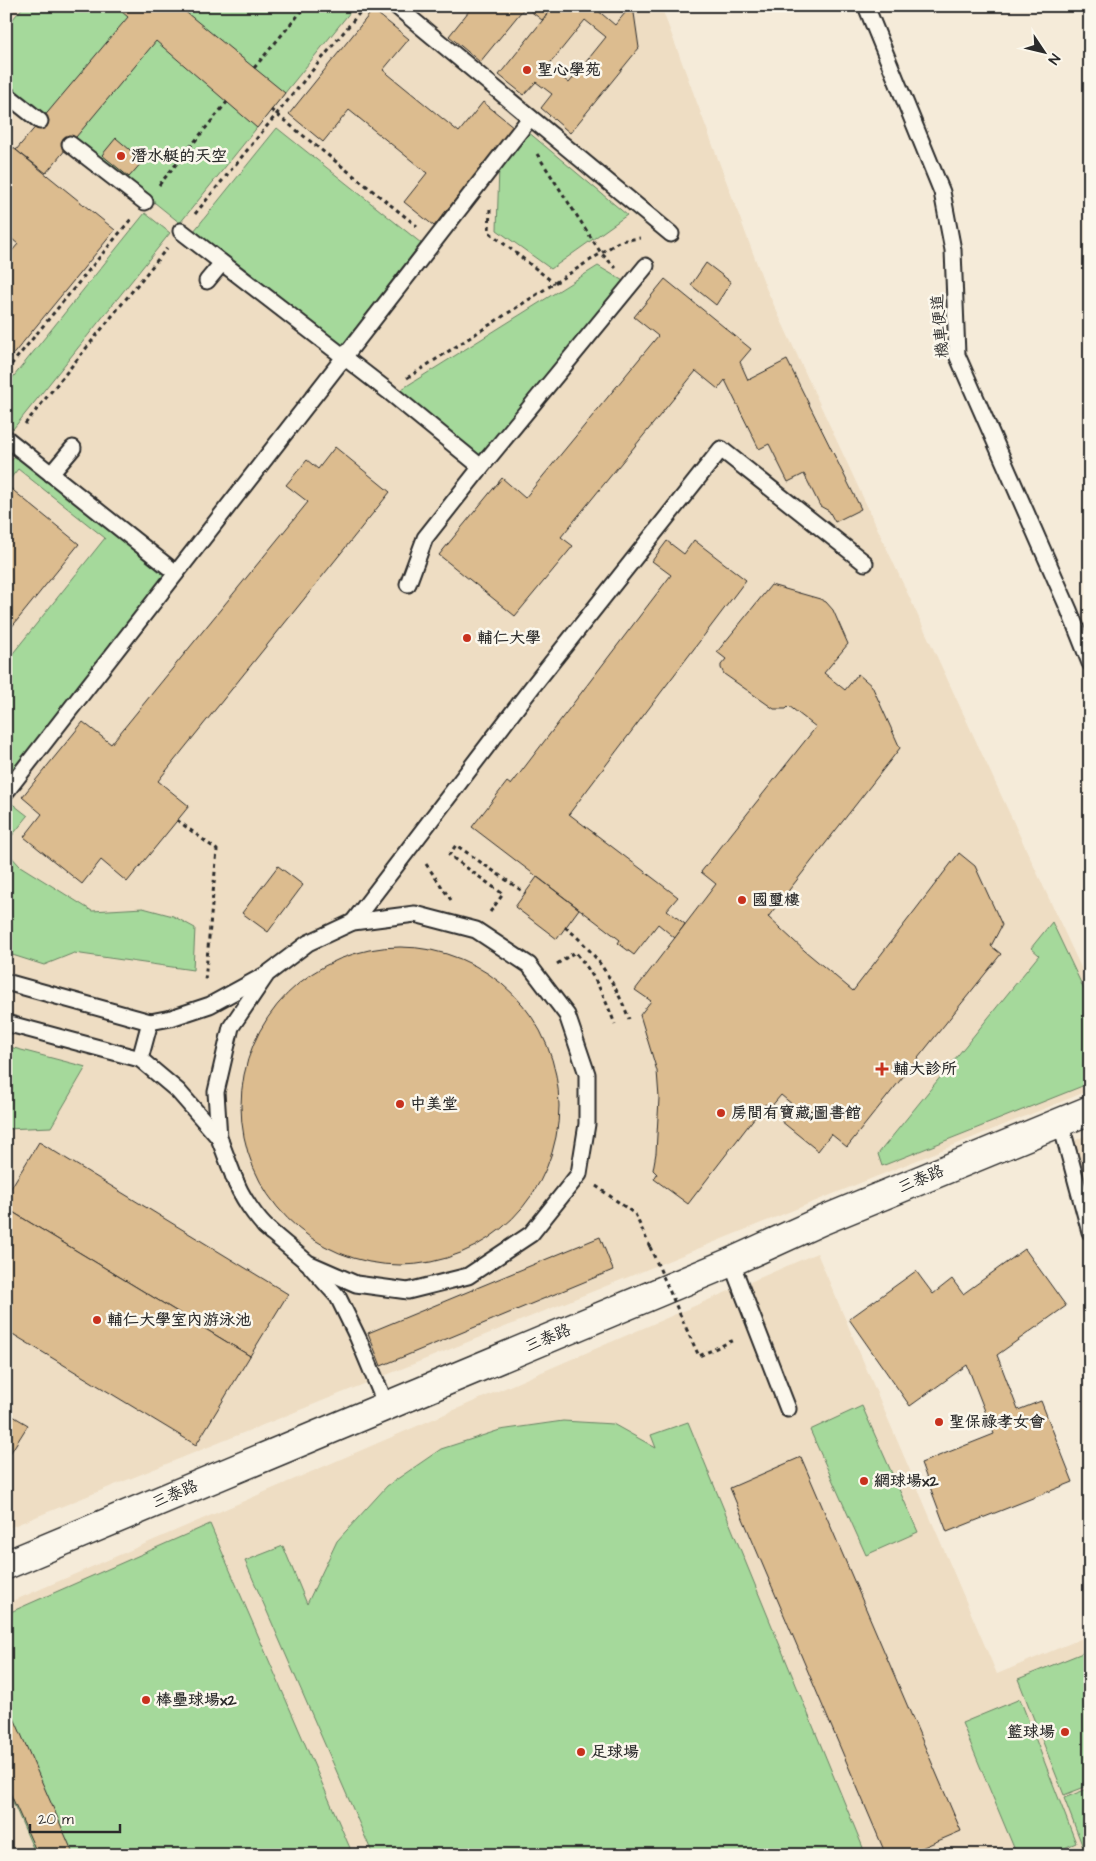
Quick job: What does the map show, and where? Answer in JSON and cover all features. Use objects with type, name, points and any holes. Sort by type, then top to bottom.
[{"type":"street","name":"三泰路","points":[[6,1565],[731,1262],[821,1221],[1090,1110]]},
{"type":"lane","points":[[396,6],[671,234]]},
{"type":"lane","name":"機車便道","points":[[866,6],[942,192],[953,250],[956,355],[1069,610],[1090,663]]},
{"type":"lane","points":[[6,94],[40,121]]},
{"type":"lane","points":[[6,792],[176,574],[235,486],[283,425],[344,358],[530,118]]},
{"type":"lane","points":[[70,144],[145,202]]},
{"type":"lane","points":[[181,231],[388,391],[481,467]]},
{"type":"lane","points":[[207,281],[222,263]]},
{"type":"lane","points":[[408,584],[425,538],[646,266]]},
{"type":"lane","points":[[6,438],[176,574]]},
{"type":"lane","points":[[51,474],[72,448]]},
{"type":"lane","points":[[353,922],[527,681],[721,449],[865,563]]},
{"type":"lane","points":[[6,982],[150,1022],[171,1018],[210,1005],[267,974],[308,943],[353,922],[415,914],[476,930],[529,964],[567,1014],[587,1074],[587,1124],[579,1174],[531,1234],[468,1276],[408,1291],[356,1284],[308,1264]]},
{"type":"lane","points":[[267,974],[231,1028],[216,1092],[219,1138],[237,1185],[264,1226],[308,1264],[338,1297],[358,1338],[386,1405]]},
{"type":"lane","points":[[140,1059],[150,1022]]},
{"type":"lane","points":[[6,1023],[140,1059],[178,1091],[219,1138]]},
{"type":"lane","points":[[1060,1122],[1090,1232]]},
{"type":"lane","points":[[731,1262],[788,1408]]},
{"type":"path","points":[[6,10],[10,6]]},
{"type":"path","points":[[254,68],[306,6]]},
{"type":"path","points":[[6,371],[226,102]]},
{"type":"path","points":[[271,110],[435,240]]},
{"type":"path","points":[[521,130],[601,253]]},
{"type":"path","points":[[491,168],[489,232],[554,283]]},
{"type":"path","points":[[388,391],[620,241],[671,234]]},
{"type":"path","points":[[177,820],[217,850],[204,990]]},
{"type":"path","points":[[476,930],[504,894],[449,855],[456,845],[525,893]]},
{"type":"path","points":[[424,860],[451,900]]},
{"type":"path","points":[[442,899],[459,903]]},
{"type":"path","points":[[482,910],[496,917]]},
{"type":"path","points":[[565,927],[581,939],[597,959],[614,987],[629,1019]]},
{"type":"path","points":[[556,965],[575,952],[602,989],[615,1024]]},
{"type":"path","points":[[551,960],[561,971]]},
{"type":"path","points":[[579,1174],[635,1214],[699,1356],[724,1345]]},
{"type":"shaded area","name":"輔仁大學","points":[[6,6],[661,6],[766,288],[1090,987],[1090,1090],[6,1529]]},
{"type":"shaded area","points":[[1090,1133],[1090,1250],[1058,1149]]},
{"type":"shaded area","points":[[817,1253],[997,1674],[1090,1635],[1090,1855],[6,1855],[6,1604]]},
{"type":"green space","points":[[24,6],[355,6],[180,223],[6,83],[6,27]]},
{"type":"green space","points":[[277,128],[421,243],[340,348],[194,231]]},
{"type":"green space","points":[[527,131],[627,215],[551,269],[497,230],[499,167]]},
{"type":"green space","points":[[145,213],[170,233],[13,429],[6,423],[6,386]]},
{"type":"green space","points":[[598,266],[625,282],[480,457],[397,392]]},
{"type":"green space","points":[[15,456],[165,575],[6,779],[6,662],[105,538],[18,469],[6,484],[6,467]]},
{"type":"green space","points":[[10,802],[28,816],[6,843],[6,807]]},
{"type":"green space","points":[[6,851],[20,866],[92,911],[143,908],[173,916],[195,928],[193,970],[74,953],[44,965],[6,953]]},
{"type":"green space","points":[[1052,922],[1090,1002],[1090,1083],[882,1166],[878,1154],[1039,955],[1031,948]]},
{"type":"green space","points":[[6,1046],[86,1067],[51,1127],[6,1129]]},
{"type":"green space","name":"網球場x2","points":[[862,1406],[918,1532],[866,1555],[810,1430]]},
{"type":"green space","name":"足球場","points":[[563,1421],[613,1424],[656,1448],[651,1435],[688,1422],[866,1855],[373,1855],[245,1561],[283,1546],[307,1604],[337,1541],[387,1486],[441,1449],[500,1430]]},
{"type":"green space","name":"棒壘球場x2","points":[[210,1524],[353,1855],[36,1855],[6,1786],[6,1614]]},
{"type":"green space","name":"籃球場","points":[[1085,1652],[1090,1664],[1090,1785],[1064,1795],[1018,1679]]},
{"type":"green space","points":[[1020,1699],[1076,1843],[1048,1855],[1017,1855],[962,1723]]},
{"type":"green space","points":[[1090,1788],[1090,1855],[1086,1855],[1064,1798]]},
{"type":"building","points":[[115,6],[184,6],[182,9],[285,93],[257,128],[156,41],[46,173],[16,150],[128,17]]},
{"type":"building","points":[[415,6],[428,6],[423,13]]},
{"type":"building","points":[[473,6],[554,6],[542,20],[525,7],[480,62],[449,36]]},
{"type":"building","name":"聖心學苑","points":[[554,6],[598,6],[596,9],[615,25],[633,6],[639,48],[570,133],[541,108],[552,94],[536,82],[524,95],[499,75]],"holes":[[[585,20],[606,37],[569,83],[548,66]]]},
{"type":"building","points":[[373,10],[409,39],[383,70],[459,132],[483,102],[514,127],[434,226],[404,202],[427,173],[349,110],[323,142],[289,114]]},
{"type":"building","points":[[116,138],[143,161],[129,177],[102,155]]},
{"type":"building","points":[[6,142],[115,230],[6,363],[6,258],[18,244],[6,234]]},
{"type":"building","points":[[706,263],[731,282],[716,305],[691,285]]},
{"type":"building","points":[[665,279],[751,349],[740,362],[748,380],[787,360],[861,509],[835,522],[829,511],[820,506],[804,474],[788,482],[769,444],[759,449],[725,380],[718,389],[696,371],[561,537],[573,546],[515,616],[439,555],[502,478],[525,498],[658,336],[634,317]]},
{"type":"building","points":[[335,447],[390,492],[158,781],[189,806],[127,882],[101,860],[82,884],[24,837],[42,814],[22,797],[83,722],[111,744],[308,502],[286,485],[307,460],[318,469]]},
{"type":"building","points":[[9,487],[79,544],[6,634],[6,491]]},
{"type":"building","points":[[694,540],[746,580],[569,814],[678,897],[667,910],[685,924],[675,938],[658,924],[634,955],[618,943],[620,940],[472,827],[507,782],[511,785],[671,575],[652,561],[667,541],[684,554]]},
{"type":"building","name":"國璽樓","points":[[771,585],[820,599],[826,602],[833,610],[848,644],[824,673],[845,690],[858,674],[872,686],[900,748],[768,917],[853,991],[959,853],[975,866],[1002,925],[991,946],[1001,954],[847,1147],[831,1134],[818,1151],[781,1121],[793,1105],[781,1095],[770,1108],[765,1104],[688,1204],[654,1179],[657,1174],[653,1170],[656,1153],[659,1098],[657,1071],[640,1015],[651,1001],[635,990],[716,884],[701,872],[816,727],[789,706],[786,709],[774,709],[724,674],[721,668],[726,659],[717,652]]},
{"type":"building","points":[[278,866],[303,885],[268,932],[242,913]]},
{"type":"building","points":[[537,877],[579,909],[557,939],[515,907]]},
{"type":"building","name":"中美堂","points":[[400,947],[431,950],[461,959],[501,983],[523,1005],[547,1045],[556,1075],[559,1106],[556,1137],[547,1167],[523,1207],[501,1229],[461,1253],[431,1262],[400,1265],[369,1262],[339,1253],[299,1229],[277,1207],[253,1167],[244,1137],[241,1106],[244,1075],[253,1045],[277,1005],[299,983],[339,959],[369,950]]},
{"type":"building","points":[[39,1142],[288,1294],[250,1356],[6,1208],[6,1196]]},
{"type":"building","points":[[6,1208],[250,1356],[196,1445],[6,1330]]},
{"type":"building","points":[[600,1237],[613,1270],[381,1366],[368,1333]]},
{"type":"building","points":[[1025,1249],[1066,1306],[997,1355],[1018,1410],[1041,1401],[1073,1482],[947,1532],[921,1463],[994,1434],[967,1365],[910,1406],[849,1319],[916,1271],[933,1294],[952,1279],[963,1294]]},
{"type":"building","points":[[6,1412],[28,1425],[6,1460]]},
{"type":"building","points":[[801,1457],[961,1831],[905,1855],[886,1855],[730,1488]]},
{"type":"building","points":[[14,1718],[72,1851],[63,1855],[38,1855],[6,1784],[6,1721]]},
{"type":"place","name":"聖心學苑","points":[[527,70]]},
{"type":"place","name":"潛水艇的天空","points":[[121,156]]},
{"type":"place","name":"輔仁大學","points":[[467,638]]},
{"type":"place","name":"國璽樓","points":[[742,900]]},
{"type":"place","name":"輔大診所","points":[[882,1069]]},
{"type":"place","name":"中美堂","points":[[400,1104]]},
{"type":"place","name":"房間有寶藏;圖書館","points":[[721,1113]]},
{"type":"place","name":"輔仁大學室內游泳池","points":[[97,1320]]},
{"type":"place","name":"聖保祿孝女會","points":[[939,1422]]},
{"type":"place","name":"網球場x2","points":[[864,1481]]},
{"type":"place","name":"棒壘球場x2","points":[[146,1700]]},
{"type":"place","name":"籃球場","points":[[1065,1732]]},
{"type":"place","name":"足球場","points":[[581,1752]]}]
